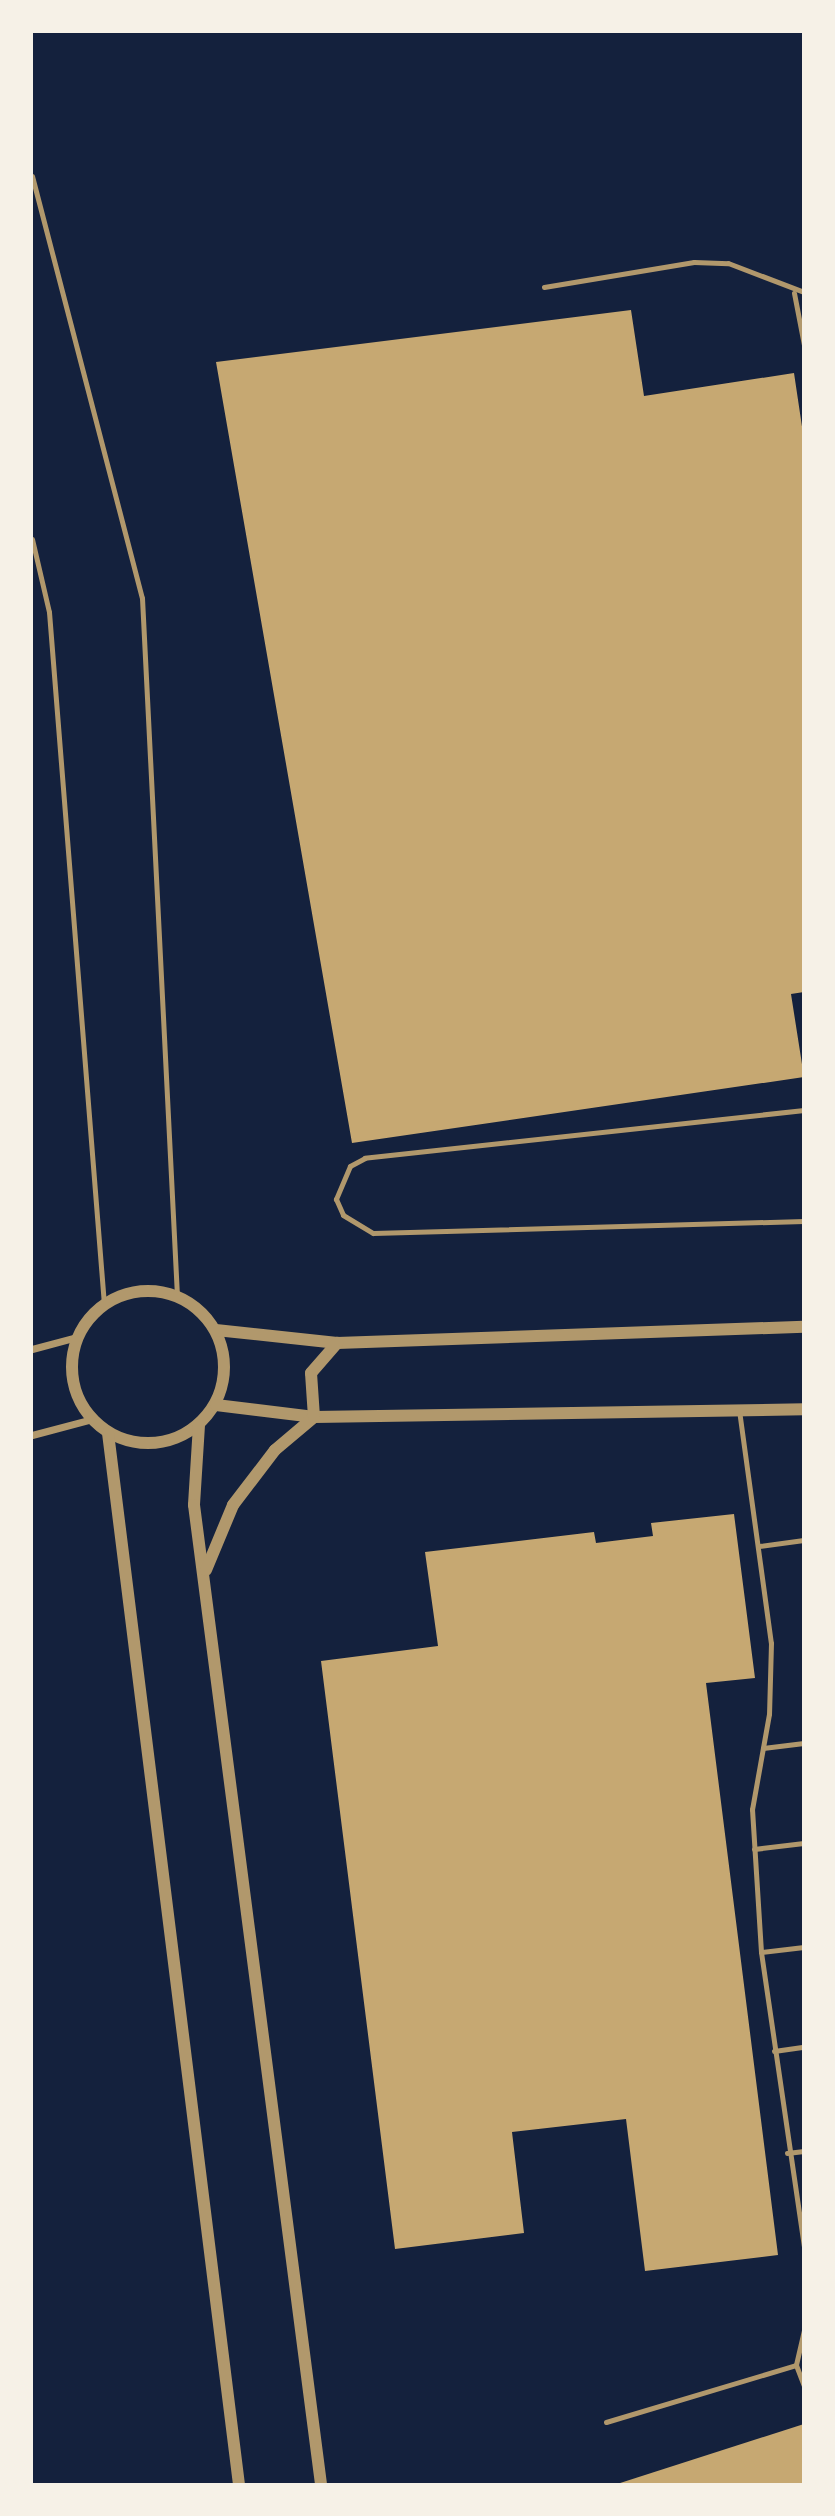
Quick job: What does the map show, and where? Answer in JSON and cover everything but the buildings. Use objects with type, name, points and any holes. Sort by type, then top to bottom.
[{"type":"street","points":[[216,1330],[224,1381],[216,1405],[199,1425],[155,1444],[108,1433],[92,1419],[76,1395],[71,1366],[78,1337],[104,1304],[127,1293],[177,1296],[216,1330],[337,1343],[803,1327]]},
{"type":"street","points":[[32,1349],[78,1337]]},
{"type":"street","points":[[314,1417],[311,1373],[337,1343]]},
{"type":"street","points":[[216,1405],[314,1417],[803,1409]]},
{"type":"street","points":[[204,1577],[233,1504],[275,1450],[314,1417]]},
{"type":"street","points":[[32,1435],[92,1419]]},
{"type":"street","points":[[199,1425],[194,1505],[321,2484]]},
{"type":"street","points":[[108,1433],[239,2484]]},
{"type":"lane","points":[[32,176],[142,598],[177,1296]]},
{"type":"lane","points":[[544,287],[694,262],[728,263],[794,293],[803,292]]},
{"type":"lane","points":[[794,293],[803,345]]},
{"type":"lane","points":[[32,540],[49,612],[104,1304]]},
{"type":"lane","points":[[803,1110],[365,1158],[350,1166],[337,1199],[343,1215],[373,1233],[803,1221]]},
{"type":"lane","points":[[739,1410],[759,1546],[772,1679],[752,1809],[761,1952],[787,2153],[803,2246]]},
{"type":"lane","points":[[759,1546],[803,1539]]},
{"type":"lane","points":[[763,1748],[803,1743]]},
{"type":"lane","points":[[754,1849],[803,1843]]},
{"type":"lane","points":[[761,1952],[803,1947]]},
{"type":"lane","points":[[775,2052],[803,2048]]},
{"type":"lane","points":[[787,2153],[803,2151]]},
{"type":"lane","points":[[803,2330],[796,2365],[803,2386]]},
{"type":"lane","points":[[606,2422],[796,2365]]}]
